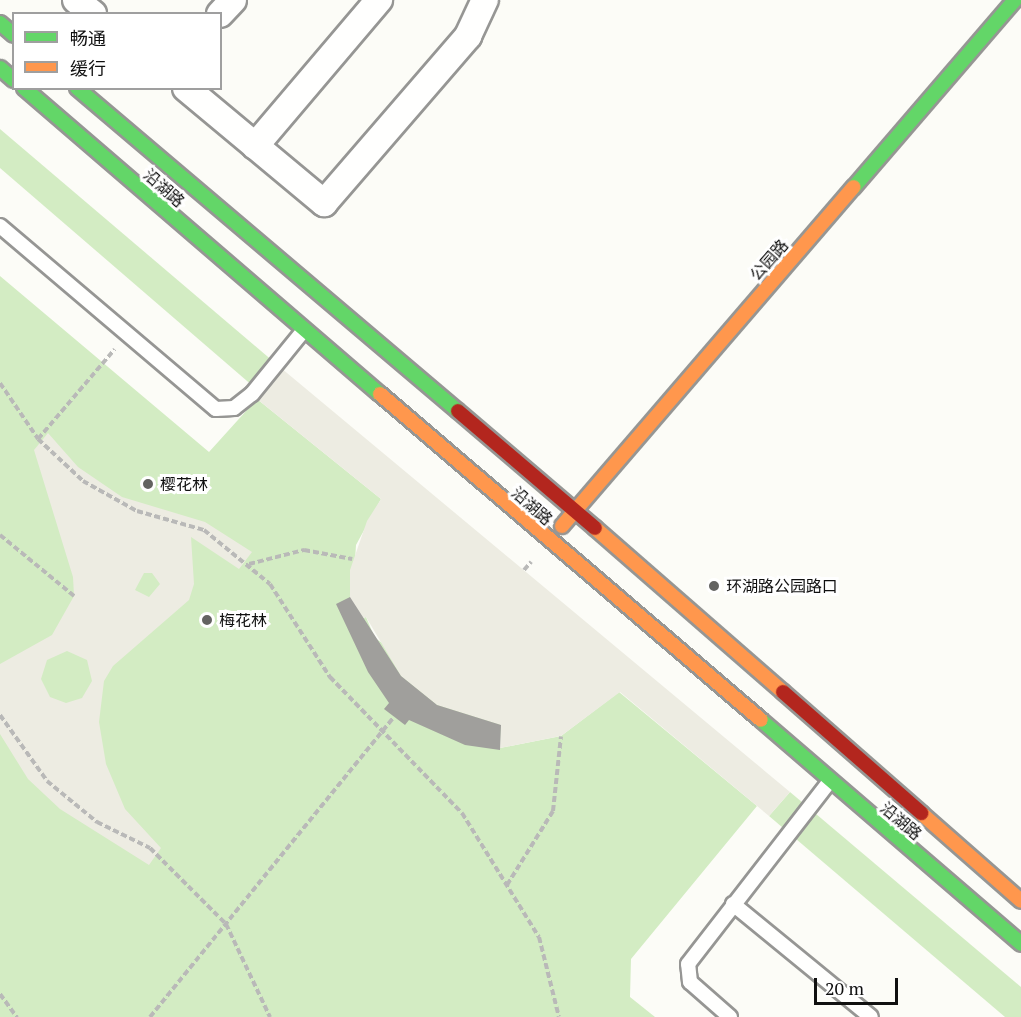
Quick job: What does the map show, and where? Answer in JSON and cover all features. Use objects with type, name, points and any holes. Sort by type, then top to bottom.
[{"type":"main road","name":"公园路","points":[[548,542],[1015,0]]},
{"type":"main road","points":[[0,24],[12,33]]},
{"type":"main road","points":[[0,68],[12,78]]},
{"type":"main road","name":"沿湖路","points":[[26,90],[548,542],[1021,944]]},
{"type":"main road","name":"沿湖路","points":[[79,90],[576,511],[1021,901]]},
{"type":"street","points":[[222,12],[233,0]]},
{"type":"street","points":[[255,146],[379,0]]},
{"type":"street","points":[[188,90],[324,203],[468,36],[485,0]]},
{"type":"lane","points":[[0,226],[128,334],[225,411],[252,394],[304,330]]},
{"type":"lane","points":[[730,1017],[690,982],[688,972],[692,956],[829,782]]},
{"type":"lane","points":[[733,904],[871,1017]]},
{"type":"path","points":[[38,439],[128,334]]},
{"type":"path","points":[[0,383],[38,439],[106,497],[204,530],[249,564],[270,584],[330,676],[462,813],[539,937],[559,1017]]},
{"type":"path","points":[[0,535],[74,596]]},
{"type":"path","points":[[249,564],[304,550],[352,559]]},
{"type":"path","points":[[0,715],[47,781],[97,822],[150,848],[226,924],[270,1017]]},
{"type":"path","points":[[150,1017],[394,717]]},
{"type":"path","points":[[507,885],[553,811],[561,736]]},
{"type":"path","points":[[0,994],[17,1017]]},
{"type":"green space","points":[[0,129],[281,368],[261,393],[0,168]]},
{"type":"green space","points":[[0,276],[209,452],[257,399],[381,499],[356,545],[351,622],[366,617],[375,638],[501,725],[500,748],[561,736],[619,692],[757,806],[631,959],[630,997],[655,1017],[0,1017]]},
{"type":"green space","points":[[790,792],[1021,987],[1021,1017],[1005,1017],[769,816]]},
{"type":"shaded area","points":[[281,368],[790,792],[769,816],[620,692],[561,736],[500,748],[501,725],[437,705],[401,676],[366,617],[350,622],[350,570],[367,521],[381,499],[257,399]]},
{"type":"shaded area","points":[[48,433],[78,467],[122,497],[205,522],[252,552],[239,569],[191,537],[194,584],[189,600],[113,666],[104,681],[99,722],[106,764],[125,809],[161,848],[149,865],[60,809],[28,779],[0,734],[0,664],[52,635],[74,596],[73,577],[34,450]],"holes":[[[144,573],[152,573],[160,584],[149,597],[135,590]],[[67,651],[87,660],[92,681],[82,698],[66,703],[50,697],[41,679],[47,660]]]},
{"type":"building","points":[[350,597],[401,676],[437,705],[501,725],[500,750],[465,745],[409,720],[405,725],[384,709],[389,703],[368,672],[336,604]]},
{"type":"traffic: fast","points":[[854,187],[1015,0]]},
{"type":"traffic: fast","points":[[0,23],[12,33]]},
{"type":"traffic: fast","points":[[0,68],[12,78]]},
{"type":"traffic: fast","points":[[26,90],[380,394]]},
{"type":"traffic: fast","points":[[79,90],[458,411]]},
{"type":"traffic: fast","points":[[761,720],[1021,944]]},
{"type":"traffic: slow","points":[[562,526],[854,187]]},
{"type":"traffic: slow","points":[[380,394],[761,720]]},
{"type":"traffic: slow","points":[[595,528],[783,692]]},
{"type":"traffic: slow","points":[[921,813],[1021,901]]},
{"type":"traffic: jam","points":[[458,411],[595,528]]},
{"type":"traffic: jam","points":[[783,692],[921,813]]},
{"type":"place","name":"樱花林","points":[[148,484]]},
{"type":"place","name":"环湖路公园路口","points":[[714,586]]},
{"type":"place","name":"梅花林","points":[[207,620]]}]
